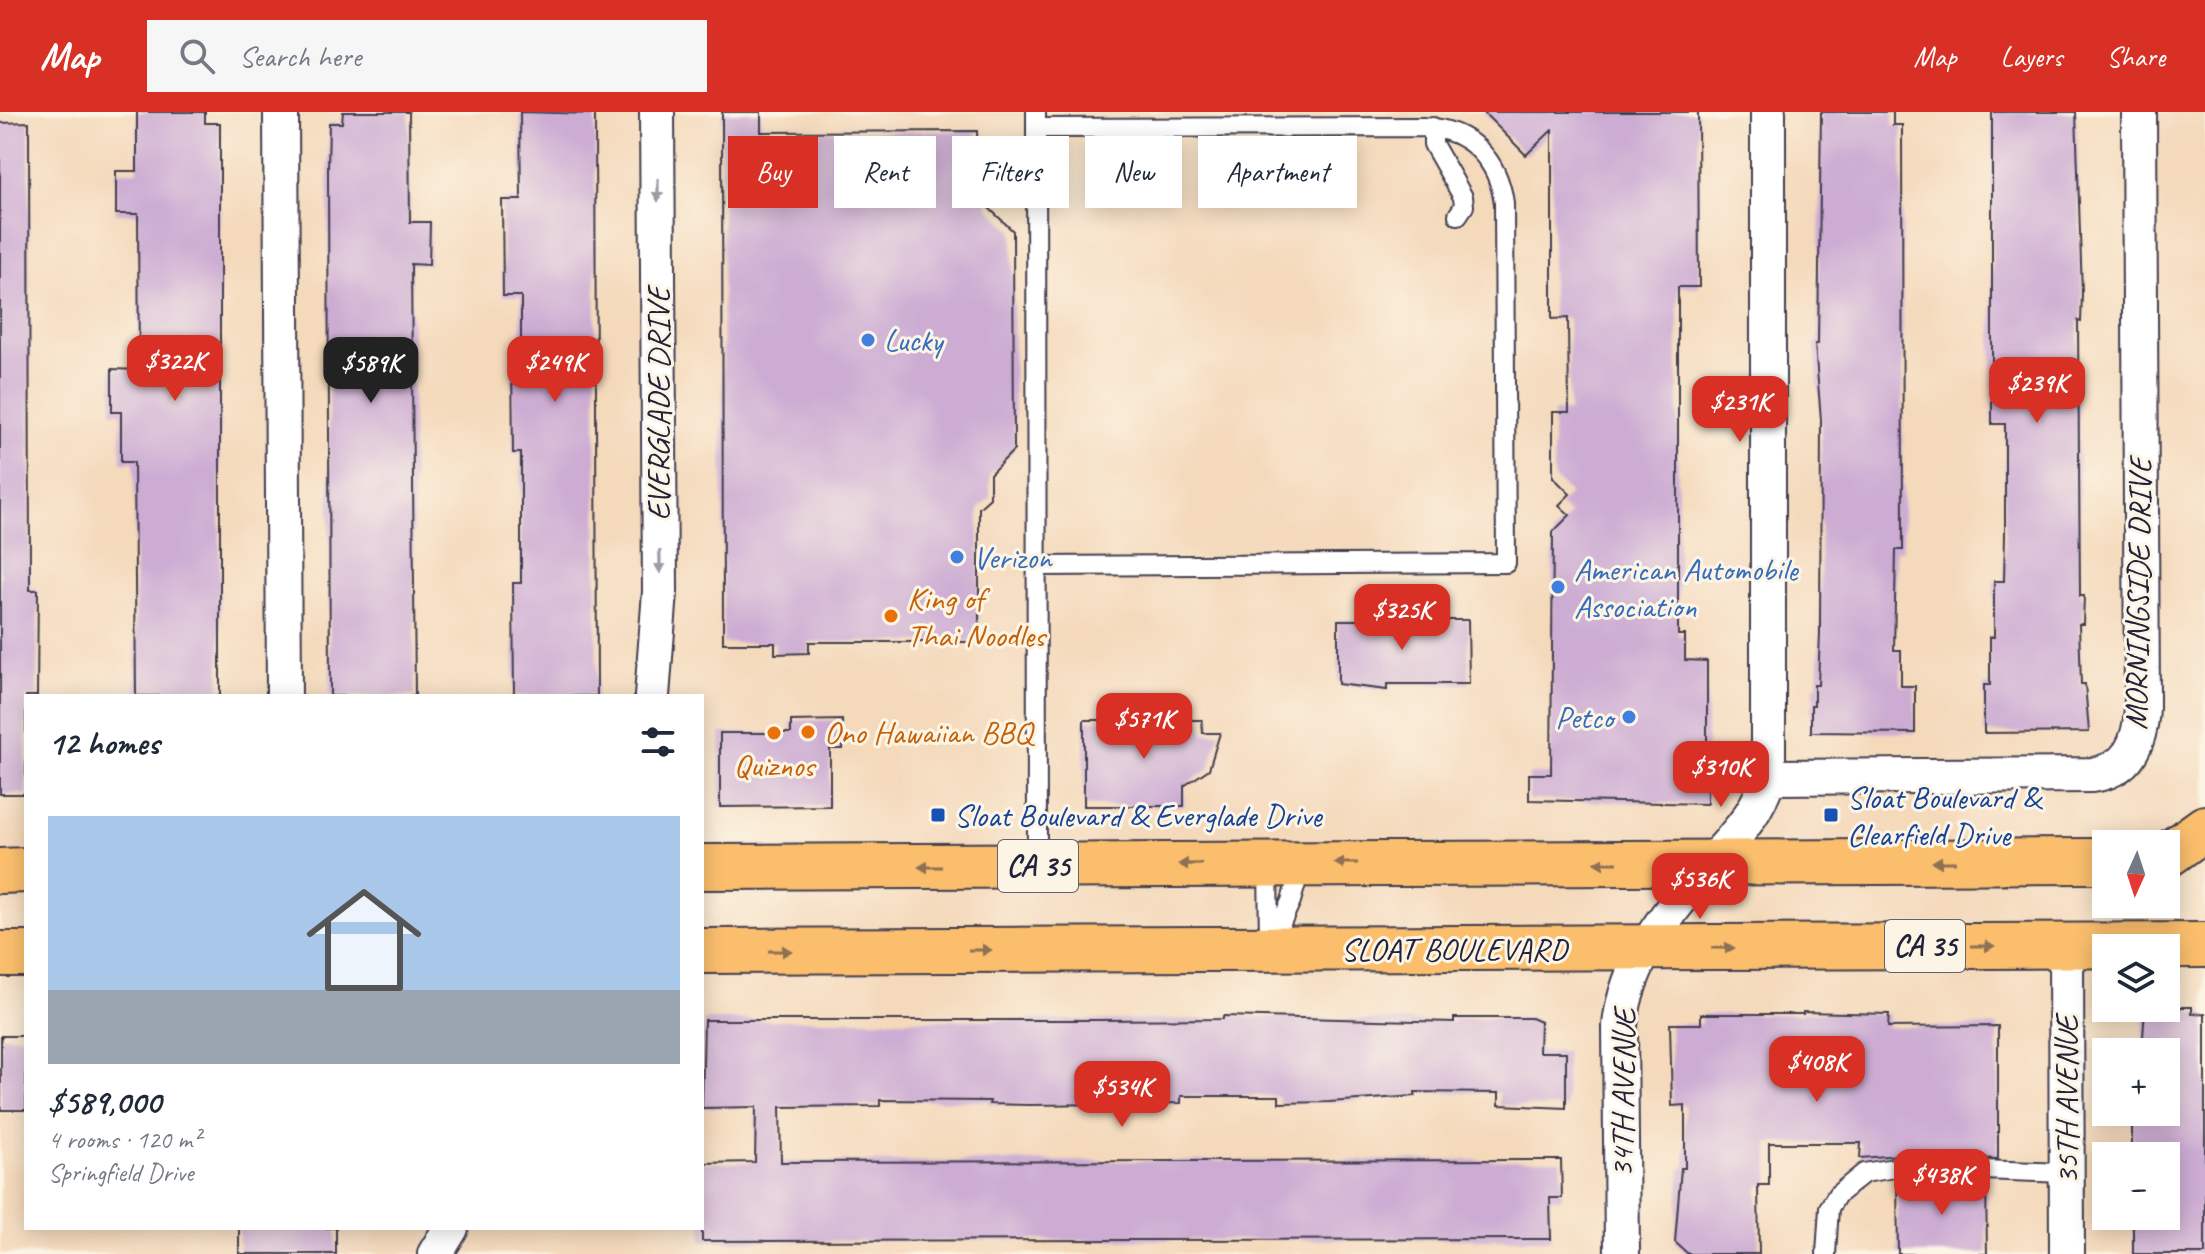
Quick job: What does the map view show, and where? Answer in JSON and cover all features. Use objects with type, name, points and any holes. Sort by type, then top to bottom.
[{"type":"main road","points":[[2180,847],[2205,828]]},
{"type":"main road","points":[[2180,859],[2205,860]]},
{"type":"main road","name":"CA 35","points":[[704,867],[2092,861]]},
{"type":"main road","points":[[0,871],[24,870]]},
{"type":"main road","name":"SLOAT BOULEVARD","points":[[704,951],[2205,945]]},
{"type":"main road","points":[[0,954],[24,954]]},
{"type":"street","points":[[281,112],[284,694]]},
{"type":"street","name":"EVERGLADE DRIVE","points":[[652,694],[660,592],[657,112]]},
{"type":"street","points":[[1768,112],[1768,777]]},
{"type":"street","name":"MORNINGSIDE DRIVE","points":[[1768,777],[2092,775],[2119,766],[2138,742],[2142,708],[2139,112]]},
{"type":"street","name":"34TH AVENUE","points":[[1622,1254],[1620,1026],[1627,988],[1645,948],[1750,818],[1768,777]]},
{"type":"street","name":"35TH AVENUE","points":[[2066,945],[2067,1254]]},
{"type":"street","points":[[435,1254],[450,1230]]},
{"type":"lane","points":[[1037,566],[1506,563],[1502,189],[1491,164],[1475,145],[1455,132],[1433,127],[1036,120],[1037,866]]},
{"type":"lane","points":[[1433,127],[1433,144],[1463,197],[1464,206],[1458,215]]},
{"type":"lane","points":[[1269,949],[1291,901],[1285,863]]},
{"type":"lane","points":[[1269,949],[1285,863]]},
{"type":"lane","points":[[1826,1254],[1829,1208],[1837,1195],[1864,1173],[1901,1167],[2067,1173]]},
{"type":"building","points":[[137,112],[205,112],[205,123],[220,123],[220,694],[136,694],[134,462],[121,462],[121,412],[112,412],[112,369],[139,370],[138,214],[116,214],[116,171],[137,171]]},
{"type":"building","points":[[343,112],[409,112],[410,222],[430,222],[429,265],[411,264],[415,694],[330,694],[329,123],[342,123]]},
{"type":"building","points":[[520,112],[595,114],[597,694],[514,694],[513,583],[521,583],[521,453],[513,453],[512,360],[521,360],[521,296],[503,296],[502,200],[521,200]]},
{"type":"building","name":"Lucky","points":[[722,112],[761,112],[761,132],[977,131],[977,136],[952,136],[952,208],[989,208],[1013,231],[1014,450],[990,474],[990,498],[979,508],[979,642],[809,642],[809,653],[775,654],[775,643],[723,643]]},
{"type":"building","points":[[1483,112],[1698,112],[1699,287],[1678,287],[1678,635],[1685,635],[1685,660],[1707,661],[1707,804],[1529,800],[1529,774],[1551,774],[1553,532],[1570,515],[1559,505],[1570,494],[1553,477],[1553,412],[1569,412],[1568,318],[1552,319],[1552,130],[1526,155]]},
{"type":"building","points":[[1821,112],[1893,112],[1893,125],[1902,125],[1903,550],[1896,550],[1894,650],[1901,650],[1901,686],[1915,686],[1915,733],[1811,732],[1811,705],[1814,705],[1814,685],[1818,685],[1820,633],[1821,420],[1815,344],[1818,344]]},
{"type":"building","points":[[1992,112],[2076,112],[2082,293],[2081,322],[2078,321],[2080,596],[2084,596],[2083,624],[2079,624],[2081,684],[2085,684],[2089,732],[1984,733],[1984,685],[1990,685],[1990,637],[1994,637],[1994,581],[2004,581],[2005,535],[2005,424],[1992,424]]},
{"type":"building","points":[[29,122],[30,590],[38,590],[37,694],[24,694],[24,794],[0,794],[0,123]]},
{"type":"building","points":[[1359,615],[1387,615],[1387,620],[1468,620],[1469,684],[1387,684],[1387,690],[1338,684],[1338,620],[1360,620]]},
{"type":"building","points":[[842,720],[843,749],[830,749],[830,806],[720,807],[720,733],[791,733],[791,721]]},
{"type":"building","points":[[1084,720],[1202,720],[1203,733],[1220,733],[1209,769],[1184,786],[1184,806],[1084,806]]},
{"type":"building","points":[[2180,1007],[2192,1007],[2192,1014],[2205,1013],[2205,1254],[2133,1254],[2133,1230],[2180,1230],[2180,1142],[2132,1142],[2132,1126],[2180,1126],[2180,1038],[2143,1038],[2144,1022],[2180,1022]]},
{"type":"building","points":[[1701,1014],[1889,1014],[1888,1027],[1998,1026],[1998,1159],[1901,1155],[1860,1158],[1861,1143],[1769,1143],[1769,1185],[1758,1185],[1759,1254],[1688,1254],[1675,1242],[1681,1168],[1685,1168],[1685,1105],[1672,1106],[1670,1024],[1701,1024]]},
{"type":"building","points":[[1223,1016],[1454,1022],[1454,1018],[1531,1018],[1540,1022],[1539,1052],[1566,1052],[1566,1108],[1499,1105],[1499,1093],[1415,1092],[1415,1096],[1279,1103],[1279,1096],[1181,1096],[1181,1103],[1029,1105],[989,1104],[990,1101],[880,1100],[880,1106],[780,1107],[781,1162],[1561,1160],[1562,1198],[1550,1198],[1551,1239],[702,1241],[704,1163],[755,1162],[756,1107],[704,1108],[704,1020],[1223,1019]]},
{"type":"building","points":[[1,1036],[24,1036],[24,1110],[1,1110]]},
{"type":"building","points":[[1897,1180],[1986,1182],[1987,1254],[1898,1254]]},
{"type":"building","points":[[239,1230],[336,1230],[336,1254],[239,1254]]},
{"type":"place","name":"Lucky","points":[[868,340]]},
{"type":"place","name":"Verizon","points":[[957,557]]},
{"type":"place","name":"American Automobile Association","points":[[1558,587]]},
{"type":"place","name":"King of Thai Noodles","points":[[891,616]]},
{"type":"place","name":"Petco","points":[[1629,717]]},
{"type":"place","name":"Ono Hawaiian BBQ","points":[[808,732]]},
{"type":"place","name":"Quiznos","points":[[774,733]]},
{"type":"place","name":"Sloat Boulevard & Everglade Drive","points":[[938,815]]},
{"type":"place","name":"Sloat Boulevard & Clearfield Drive","points":[[1831,815]]}]
